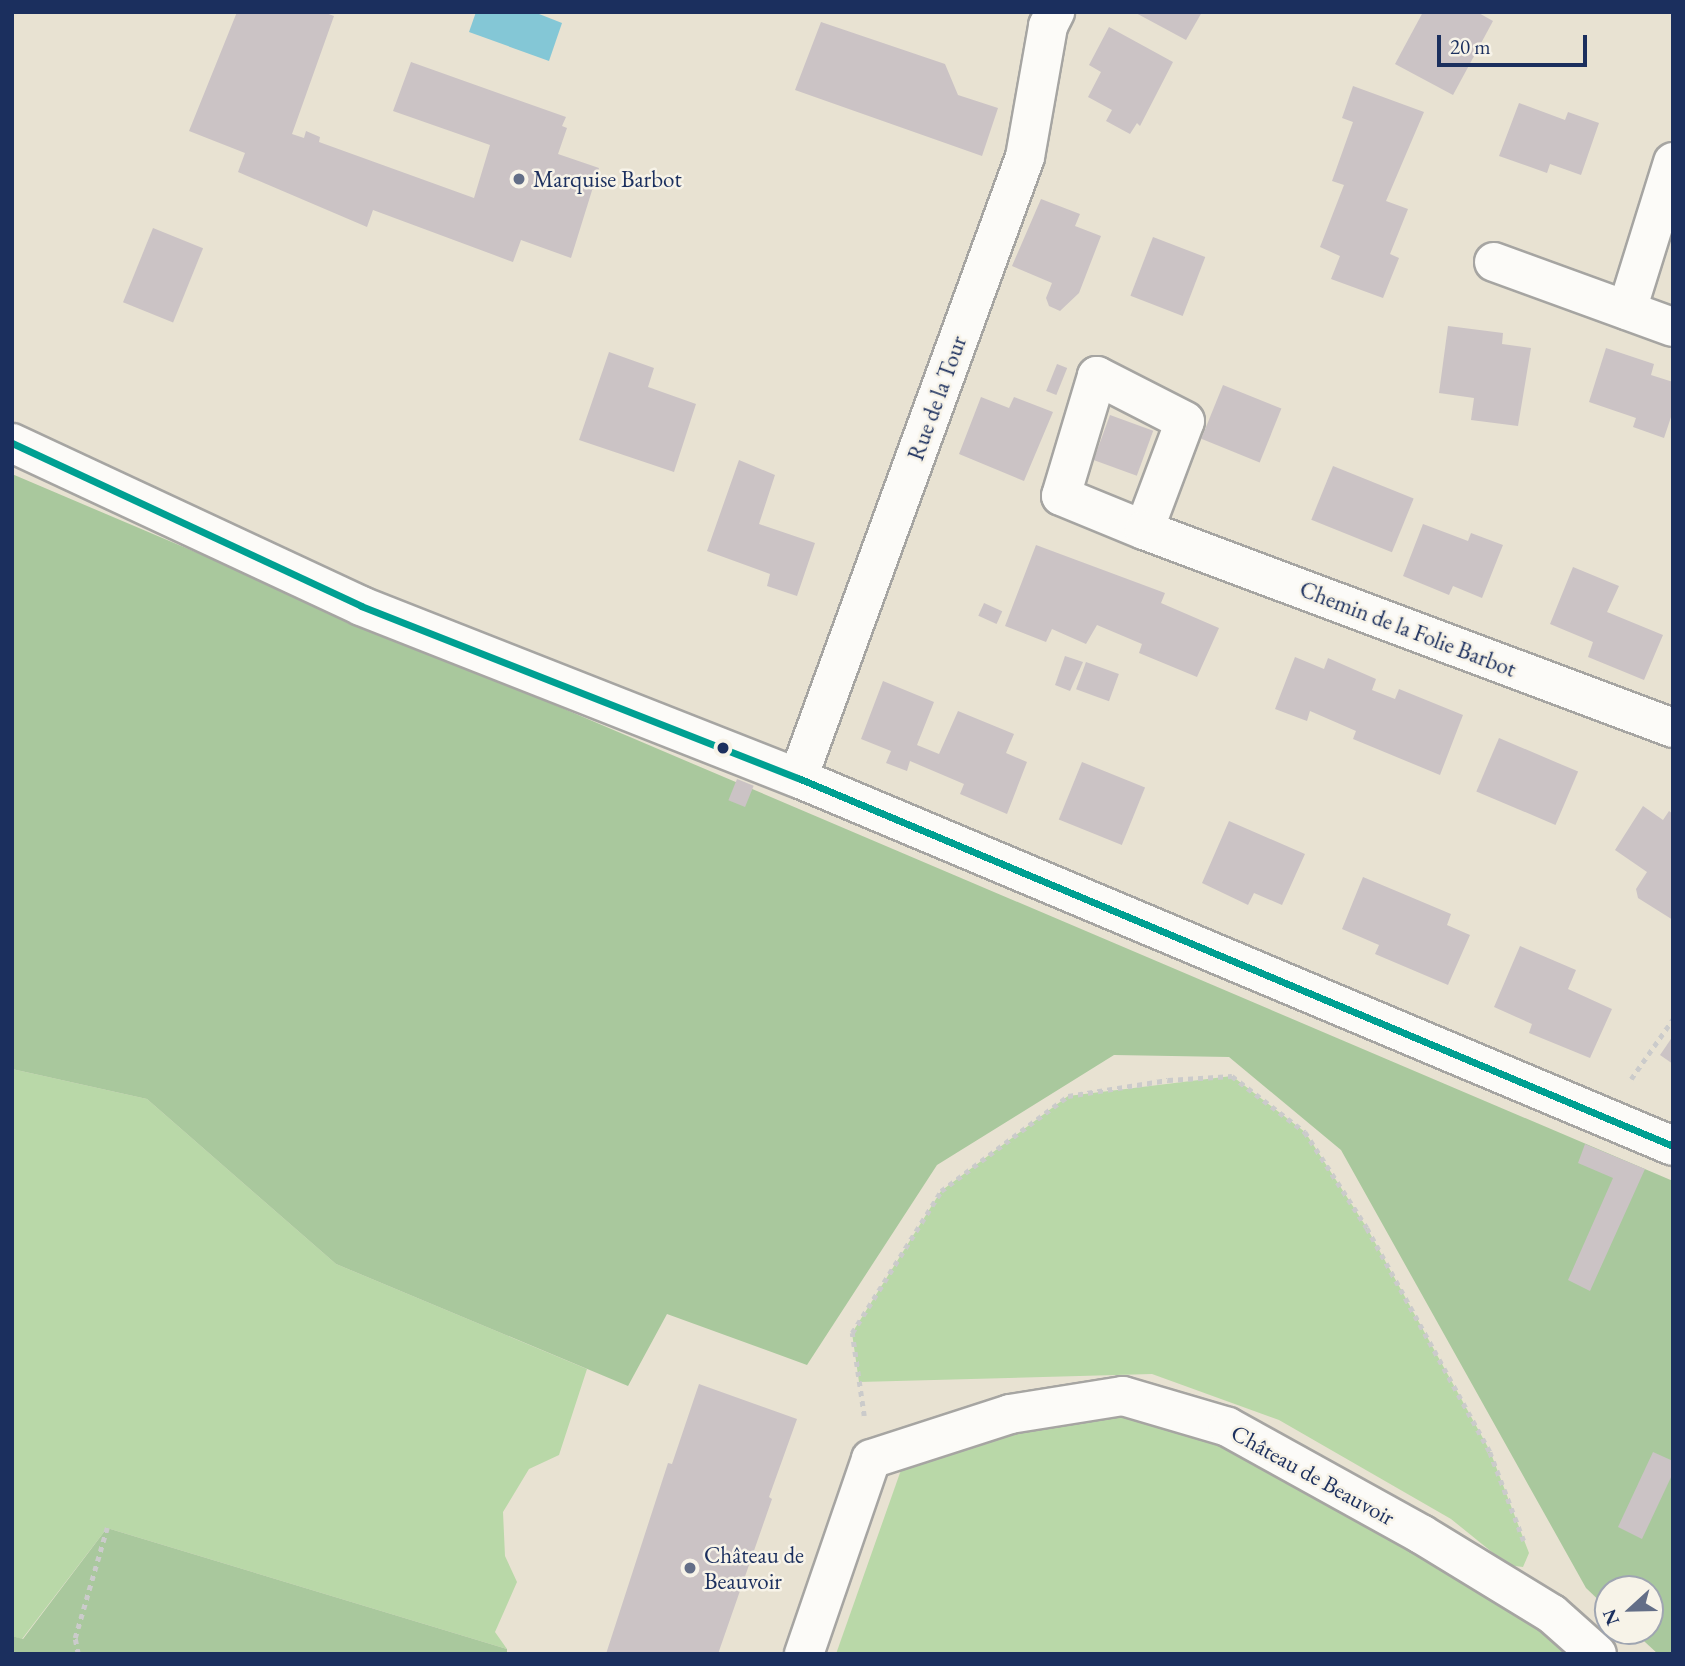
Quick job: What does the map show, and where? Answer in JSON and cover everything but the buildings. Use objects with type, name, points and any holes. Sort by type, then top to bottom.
[{"type":"street","name":"Rue de la Tour","points":[[798,778],[1025,157],[1048,26],[1055,12]]},
{"type":"street","points":[[1627,310],[1673,162]]},
{"type":"street","points":[[1494,262],[1673,327]]},
{"type":"street","points":[[12,443],[361,606],[798,778],[1673,1146]]},
{"type":"street","name":"Chemin de la Folie Barbot","points":[[1144,530],[1673,728]]},
{"type":"street","name":"Château de Beauvoir","points":[[871,1459],[1010,1414],[1124,1396],[1228,1427],[1420,1534],[1552,1614],[1597,1654]]},
{"type":"street","points":[[804,1654],[871,1459]]},
{"type":"path","points":[[1604,1118],[1673,1019]]},
{"type":"path","points":[[871,1459],[852,1333],[941,1191],[1068,1096],[1168,1080],[1232,1076],[1305,1132],[1367,1228],[1490,1451],[1552,1614]]},
{"type":"path","points":[[78,1654],[75,1638],[107,1528]]},
{"type":"green space","points":[[12,474],[1673,1181],[1673,1654],[1658,1654],[1648,1645],[1664,1645],[1664,1575],[1594,1575],[1594,1596],[1586,1588],[1341,1150],[1229,1057],[1114,1055],[937,1165],[807,1365],[667,1314],[628,1386],[336,1264],[147,1099],[12,1069]]},
{"type":"green space","points":[[12,1069],[147,1099],[336,1264],[587,1369],[559,1455],[529,1469],[503,1512],[505,1556],[517,1582],[495,1632],[507,1649],[107,1528],[22,1639],[12,1636]]},
{"type":"green space","points":[[1232,1076],[1305,1132],[1367,1228],[1490,1451],[1529,1553],[1523,1567],[1508,1565],[1451,1519],[1279,1420],[1152,1374],[859,1382],[852,1333],[941,1191],[1068,1096]]},
{"type":"green space","points":[[1123,1396],[1228,1427],[1597,1654],[836,1654],[901,1470],[1010,1414]]},
{"type":"green space","points":[[107,1528],[507,1649],[507,1654],[12,1654],[12,1636],[23,1639]]},
{"type":"water","points":[[476,12],[534,12],[562,23],[549,61],[469,32]]},
{"type":"transit line","points":[[12,443],[361,606],[798,778],[1673,1146]]},
{"type":"place","name":"Marquise Barbot","points":[[519,179]]},
{"type":"place","name":"Château de Beauvoir","points":[[690,1568]]}]
